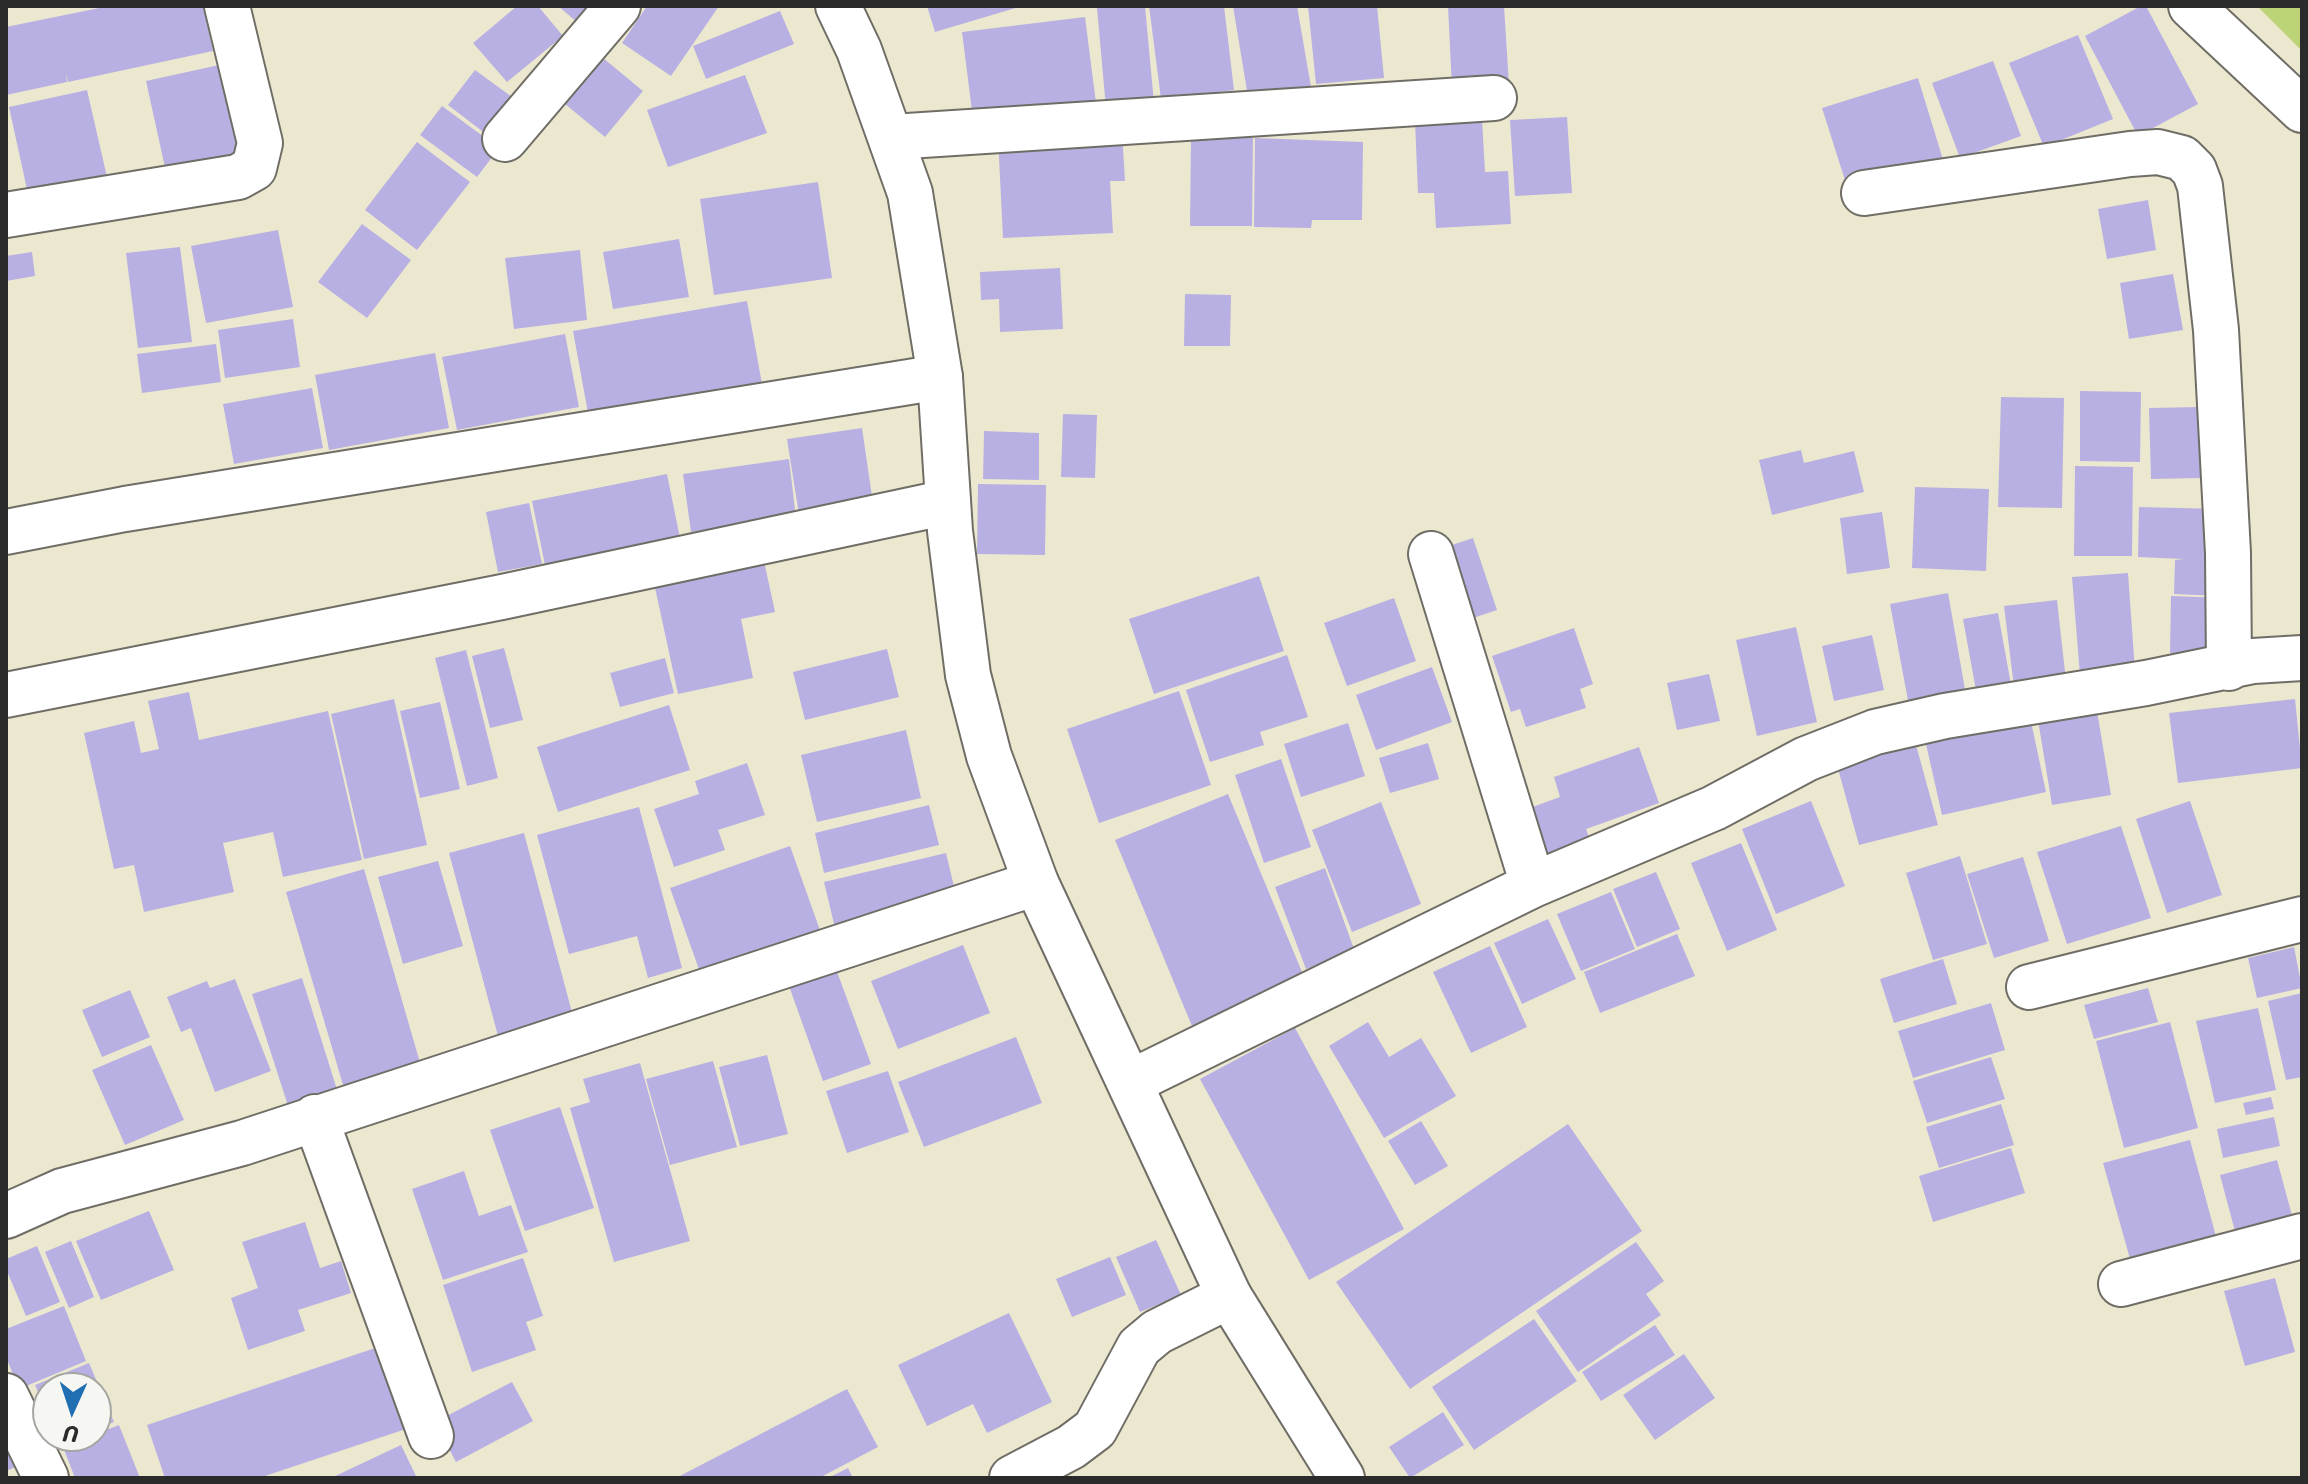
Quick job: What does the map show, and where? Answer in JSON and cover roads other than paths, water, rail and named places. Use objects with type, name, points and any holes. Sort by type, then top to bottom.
[{"type":"main road","points":[[6,215],[238,177],[254,168],[260,143],[227,6]]},
{"type":"main road","points":[[505,139],[618,6]]},
{"type":"main road","points":[[838,6],[892,137],[910,193],[940,377],[948,502],[968,675],[989,756],[1036,883],[1229,1296],[1342,1478]]},
{"type":"main road","points":[[2191,6],[2302,110]]},
{"type":"main road","points":[[892,137],[1494,98]]},
{"type":"main road","points":[[1864,193],[2158,152],[2182,158],[2194,170],[2200,186],[2216,330],[2228,553],[2229,668]]},
{"type":"main road","points":[[6,532],[125,509],[940,377]]},
{"type":"main road","points":[[6,695],[502,597],[948,502]]},
{"type":"main road","points":[[1431,554],[1533,885]]},
{"type":"main road","points":[[1131,1082],[1533,885],[1714,808],[1806,759],[1875,732],[1945,716],[2229,668],[2253,661],[2302,658]]},
{"type":"main road","points":[[6,1216],[62,1191],[242,1143],[1036,883]]},
{"type":"main road","points":[[2029,987],[2302,919]]},
{"type":"main road","points":[[315,1117],[431,1436]]},
{"type":"main road","points":[[2121,1284],[2302,1236]]},
{"type":"main road","points":[[1012,1478],[1071,1447],[1095,1429],[1139,1347],[1157,1332],[1229,1296]]},
{"type":"main road","points":[[6,1396],[46,1478]]}]
